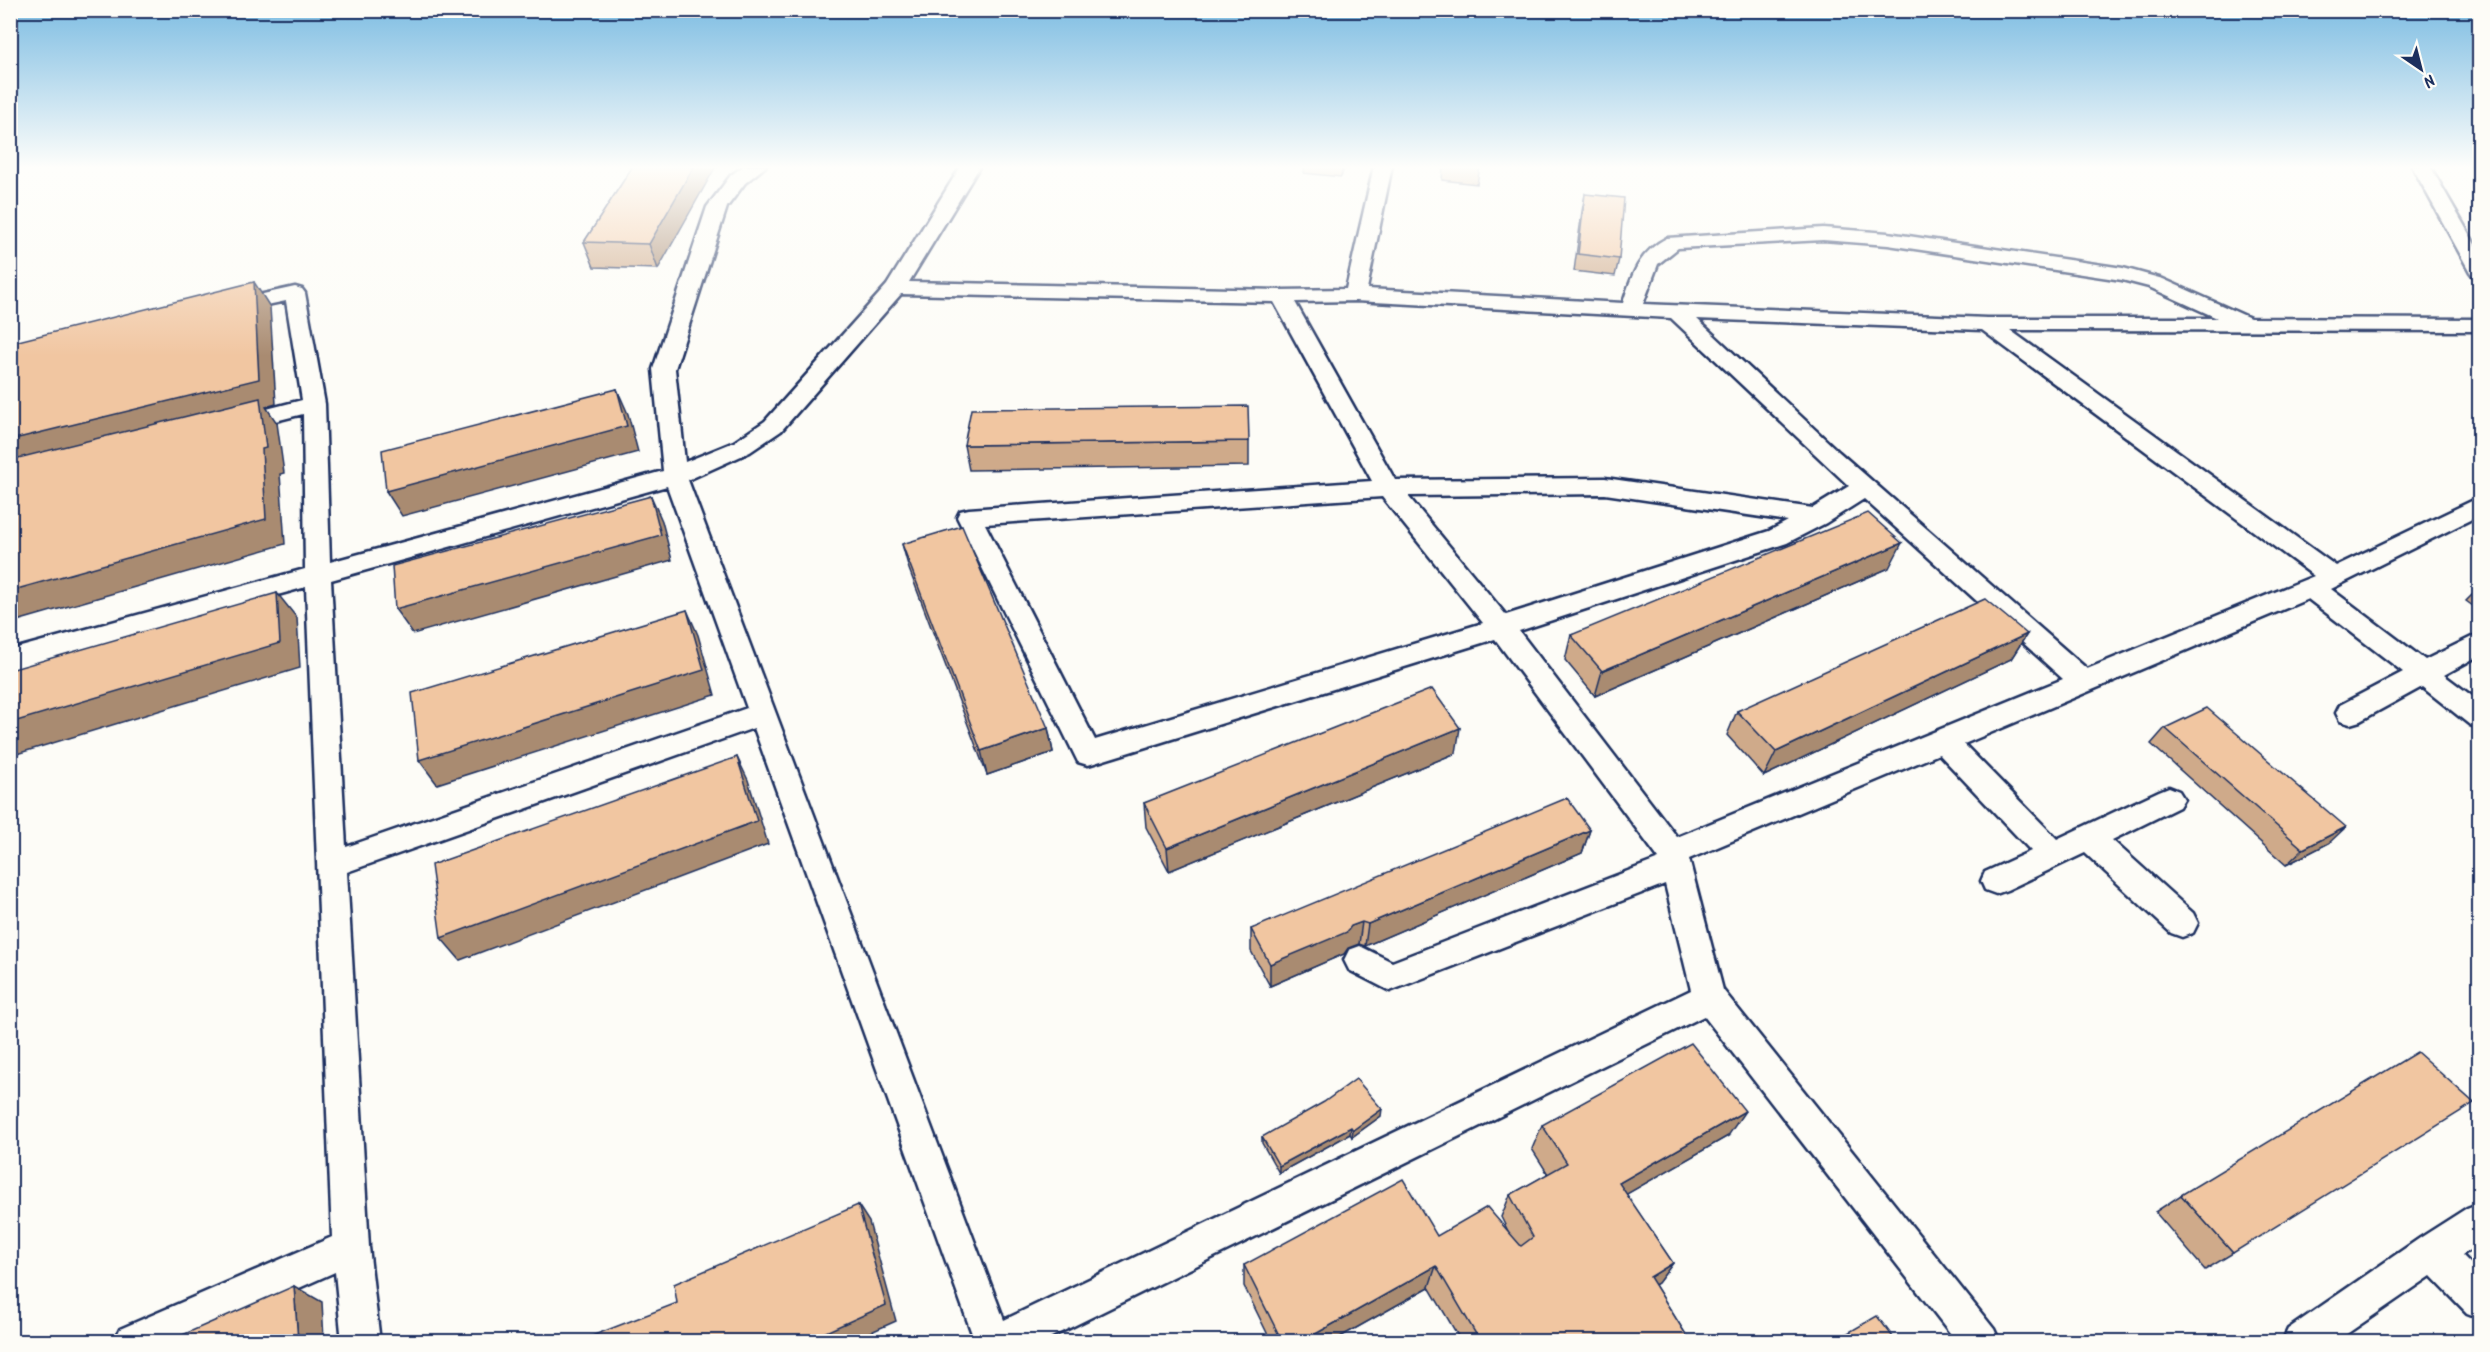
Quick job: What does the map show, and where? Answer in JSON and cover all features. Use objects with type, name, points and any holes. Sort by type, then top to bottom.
[{"type":"lane","points":[[710,229],[664,369],[675,476],[994,1341]]},
{"type":"lane","points":[[10,660],[675,476],[742,447],[774,426],[895,288],[932,229]]},
{"type":"lane","points":[[1355,295],[1369,229]]},
{"type":"lane","points":[[2456,229],[2480,272]]},
{"type":"lane","points":[[1631,309],[1650,257],[1660,248],[1674,242],[1823,234],[1888,239],[2122,274],[2156,283],[2250,325]]},
{"type":"lane","points":[[895,288],[1281,296],[1355,295],[1677,312],[1987,324],[2480,325]]},
{"type":"lane","points":[[204,313],[295,293],[314,404],[318,575],[351,1247],[361,1341]]},
{"type":"lane","points":[[1281,296],[1388,488],[1502,627],[1674,859],[1709,997],[1981,1341]]},
{"type":"lane","points":[[1677,312],[1831,458],[2084,682]]},
{"type":"lane","points":[[1987,324],[2322,582],[2421,673],[2480,717]]},
{"type":"lane","points":[[213,430],[314,404]]},
{"type":"lane","points":[[1817,518],[1605,486],[1388,488],[969,516],[1088,754],[1502,627],[1778,537],[1817,518],[1865,487]]},
{"type":"lane","points":[[1360,960],[1390,977],[1674,859],[1944,740],[2322,582],[2480,505]]},
{"type":"lane","points":[[2350,713],[2480,643]]},
{"type":"lane","points":[[332,865],[762,714]]},
{"type":"lane","points":[[1944,740],[2053,855]]},
{"type":"lane","points":[[1996,881],[2169,799]]},
{"type":"lane","points":[[2089,838],[2182,922]]},
{"type":"lane","points":[[999,1341],[1709,997]]},
{"type":"lane","points":[[2301,1341],[2480,1221]]},
{"type":"lane","points":[[133,1341],[351,1247]]},
{"type":"lane","points":[[2433,1251],[2480,1299]]},
{"type":"building","points":[[592,229],[658,229],[649,244],[584,242]]},
{"type":"building","points":[[1581,229],[1621,229],[1619,259],[1578,254]]},
{"type":"building","points":[[254,282],[259,379],[10,440],[10,343]]},
{"type":"building","points":[[617,389],[627,426],[386,491],[382,450]]},
{"type":"building","points":[[260,398],[266,448],[262,449],[266,519],[10,591],[10,460]]},
{"type":"building","points":[[1248,406],[1249,441],[964,445],[971,409]]},
{"type":"building","points":[[651,496],[661,535],[395,609],[392,566]]},
{"type":"building","points":[[1868,513],[1902,543],[1602,671],[1571,635]]},
{"type":"building","points":[[962,526],[1048,728],[981,751],[902,544]]},
{"type":"building","points":[[277,593],[280,643],[10,723],[10,670]]},
{"type":"building","points":[[1985,599],[2027,634],[1776,752],[1737,711]]},
{"type":"building","points":[[687,610],[704,670],[419,760],[412,693]]},
{"type":"building","points":[[1432,689],[1460,728],[1167,848],[1144,803]]},
{"type":"building","points":[[2207,708],[2346,827],[2303,849],[2165,728]]},
{"type":"building","points":[[737,757],[757,821],[441,938],[431,865]]},
{"type":"building","points":[[1567,798],[1590,830],[1368,924],[1362,922],[1351,926],[1347,932],[1270,964],[1251,929]]},
{"type":"building","points":[[1691,1043],[1745,1111],[1619,1183],[1673,1263],[1650,1277],[1690,1341],[1480,1341],[1436,1266],[1303,1341],[1282,1341],[1244,1265],[1403,1179],[1437,1236],[1487,1207],[1521,1246],[1533,1237],[1510,1195],[1567,1163],[1542,1125]]},
{"type":"building","points":[[2417,1052],[2474,1103],[2233,1253],[2181,1195]]},
{"type":"building","points":[[1356,1079],[1382,1109],[1353,1130],[1351,1127],[1279,1166],[1262,1137],[1324,1102]]},
{"type":"building","points":[[858,1205],[886,1305],[806,1341],[579,1341],[677,1303],[674,1284]]},
{"type":"building","points":[[294,1286],[298,1341],[169,1341]]},
{"type":"building","points":[[1877,1316],[1896,1341],[1834,1341]]}]
